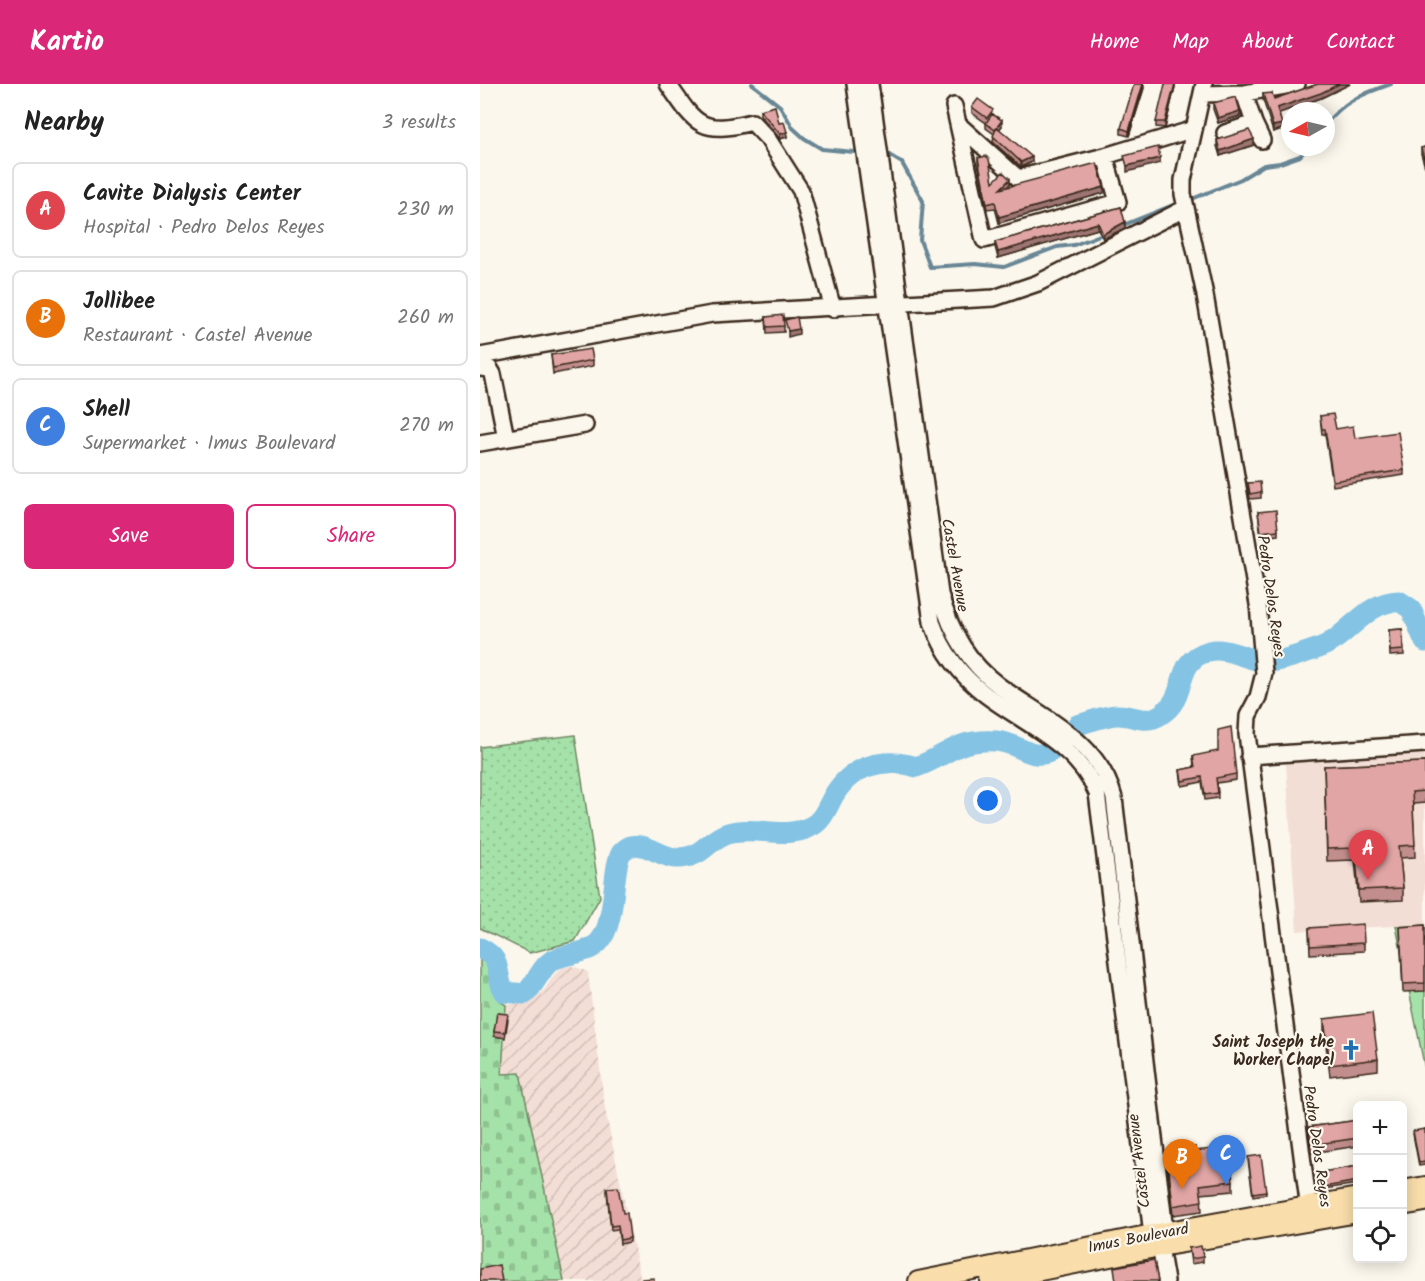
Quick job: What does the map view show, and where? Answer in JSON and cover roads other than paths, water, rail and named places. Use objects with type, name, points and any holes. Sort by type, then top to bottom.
[{"type":"main road","points":[[1407,1189],[1425,1186]]},
{"type":"main road","name":"Imus Boulevard","points":[[918,1281],[1159,1237],[1309,1213],[1353,1199]]},
{"type":"main road","points":[[1407,1205],[1425,1202]]},
{"type":"main road","name":"Imus Boulevard","points":[[1309,1213],[1353,1213]]},
{"type":"main road","name":"Imus Boulevard","points":[[990,1281],[1159,1237]]},
{"type":"street","points":[[668,84],[692,119],[722,130],[752,122],[768,139],[801,191],[833,309]]},
{"type":"street","name":"Castel Avenue","points":[[855,84],[940,594],[950,626],[964,651],[987,675],[1064,728],[1087,752],[1110,785],[1116,814],[1159,1237],[1166,1281]]},
{"type":"street","name":"Castel Avenue","points":[[870,84],[893,305]]},
{"type":"street","points":[[1203,89],[1244,93],[1297,84]]},
{"type":"street","name":"Pedro Delos Reyes","points":[[1203,89],[1183,180],[1186,208],[1205,295],[1228,438],[1255,581],[1264,673],[1258,697],[1248,716],[1249,756],[1309,1213]]},
{"type":"street","points":[[1244,93],[1262,140]]},
{"type":"street","points":[[954,106],[984,240],[1118,202],[1105,156]]},
{"type":"street","points":[[1225,133],[1254,123]]},
{"type":"street","points":[[958,124],[1018,178],[1105,156],[1194,129]]},
{"type":"street","points":[[480,356],[712,314],[833,309],[994,298],[1038,284],[1186,208]]},
{"type":"street","points":[[480,368],[490,369],[493,374],[506,438]]},
{"type":"street","points":[[480,443],[585,425]]},
{"type":"street","points":[[1249,756],[1425,744]]},
{"type":"waterway","points":[[752,84],[780,106],[793,128],[804,138],[822,149],[854,152]]},
{"type":"waterway","points":[[1335,114],[1363,95],[1391,84]]},
{"type":"waterway","points":[[889,155],[902,163],[923,201],[920,240],[930,267],[975,264],[1004,267],[1057,247],[1074,245],[1105,233]]},
{"type":"waterway","points":[[1192,199],[1241,179],[1264,165],[1280,163],[1300,156]]},
{"type":"waterway","points":[[1121,226],[1173,205]]},
{"type":"waterway","points":[[1077,725],[1116,715],[1154,718],[1169,707],[1175,699],[1185,671],[1197,656],[1216,650],[1264,662],[1289,658],[1330,643],[1366,613],[1387,603],[1399,601],[1411,609],[1425,642]]},
{"type":"waterway","points":[[480,948],[488,952],[496,962],[504,992],[525,994],[549,962],[590,949],[599,942],[609,920],[619,857],[629,847],[643,846],[677,858],[693,855],[728,833],[800,831],[818,821],[841,785],[859,770],[892,763],[916,767],[972,742],[1005,742],[1039,754],[1053,750]]},
{"type":"place","name":"Cavite Dialysis Center","points":[[1368,880]]},
{"type":"place","name":"Saint Joseph the Worker Chapel","points":[[1351,1050]]},
{"type":"place","name":"Shell","points":[[1226,1185]]},
{"type":"place","name":"Jollibee","points":[[1182,1189]]}]
